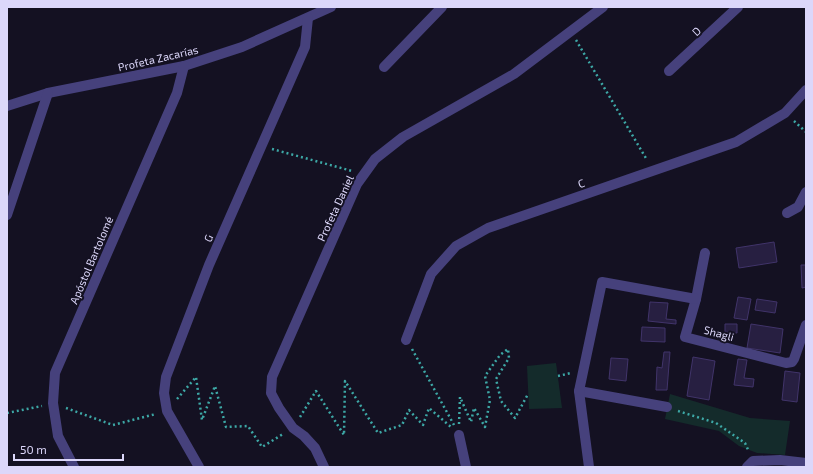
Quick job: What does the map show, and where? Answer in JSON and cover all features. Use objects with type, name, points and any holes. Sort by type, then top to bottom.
[{"type":"street","name":"Profeta Zacarías","points":[[7,106],[48,93],[184,66],[242,47],[331,7]]},
{"type":"street","points":[[384,67],[442,7]]},
{"type":"street","name":"Profeta Daniel","points":[[324,467],[315,448],[304,436],[292,428],[279,408],[271,393],[272,377],[357,184],[375,159],[403,137],[514,74],[603,7]]},
{"type":"street","name":"D","points":[[669,71],[738,7]]},
{"type":"street","name":"G","points":[[199,467],[167,411],[164,393],[166,377],[209,265],[305,47],[308,18]]},
{"type":"street","name":"Apóstol Bartolomé","points":[[74,467],[58,436],[53,403],[55,373],[177,93],[184,66]]},
{"type":"street","name":"C","points":[[406,340],[431,274],[456,246],[488,228],[736,142],[784,113],[806,90]]},
{"type":"street","points":[[7,214],[48,93]]},
{"type":"street","points":[[787,213],[798,207],[806,192]]},
{"type":"street","name":"Shagli","points":[[705,253],[696,299],[685,337],[786,363],[794,360],[806,325]]},
{"type":"street","points":[[589,467],[579,391],[602,282],[696,299]]},
{"type":"street","points":[[579,391],[667,407]]},
{"type":"street","points":[[459,435],[466,467]]},
{"type":"street","points":[[750,464],[780,460],[806,463]]},
{"type":"path","points":[[571,31],[653,170]]},
{"type":"path","points":[[784,113],[806,132]]},
{"type":"path","points":[[262,146],[364,174]]},
{"type":"path","points":[[406,340],[459,435]]},
{"type":"path","points":[[459,435],[460,397],[471,422],[474,408],[485,428],[490,400],[485,376],[500,355],[508,349],[509,358],[496,380],[501,401],[514,418],[528,394]]},
{"type":"path","points":[[7,413],[53,403],[112,425],[167,411],[196,377],[202,420],[215,386],[226,427],[248,426],[262,447],[292,428],[316,391],[344,435],[345,381],[378,433],[402,425],[409,410],[423,425],[428,408],[459,435]]},
{"type":"path","points":[[667,407],[716,423],[745,443],[750,464]]},
{"type":"green space","points":[[556,363],[562,408],[529,409],[527,366]]},
{"type":"green space","points":[[670,394],[750,418],[790,421],[785,455],[757,453],[739,446],[719,431],[665,419]]},
{"type":"building","points":[[774,242],[777,262],[739,268],[736,248]]},
{"type":"building","points":[[801,265],[806,265],[806,287],[802,288]]},
{"type":"building","points":[[738,297],[751,299],[747,320],[734,318]]},
{"type":"building","points":[[757,299],[777,302],[775,313],[755,310]]},
{"type":"building","points":[[650,302],[668,303],[666,319],[676,320],[676,324],[648,321]]},
{"type":"building","points":[[725,324],[737,324],[737,333],[725,332]]},
{"type":"building","points":[[751,324],[783,329],[780,353],[747,348]]},
{"type":"building","points":[[642,327],[665,328],[665,342],[641,341]]},
{"type":"building","points":[[664,352],[670,352],[667,390],[656,390],[657,367],[662,368]]},
{"type":"building","points":[[693,357],[715,361],[709,400],[687,396]]},
{"type":"building","points":[[611,358],[628,359],[626,381],[609,379]]},
{"type":"building","points":[[738,359],[747,360],[744,378],[754,379],[753,387],[734,385]]},
{"type":"building","points":[[785,371],[800,373],[797,402],[782,400]]}]
